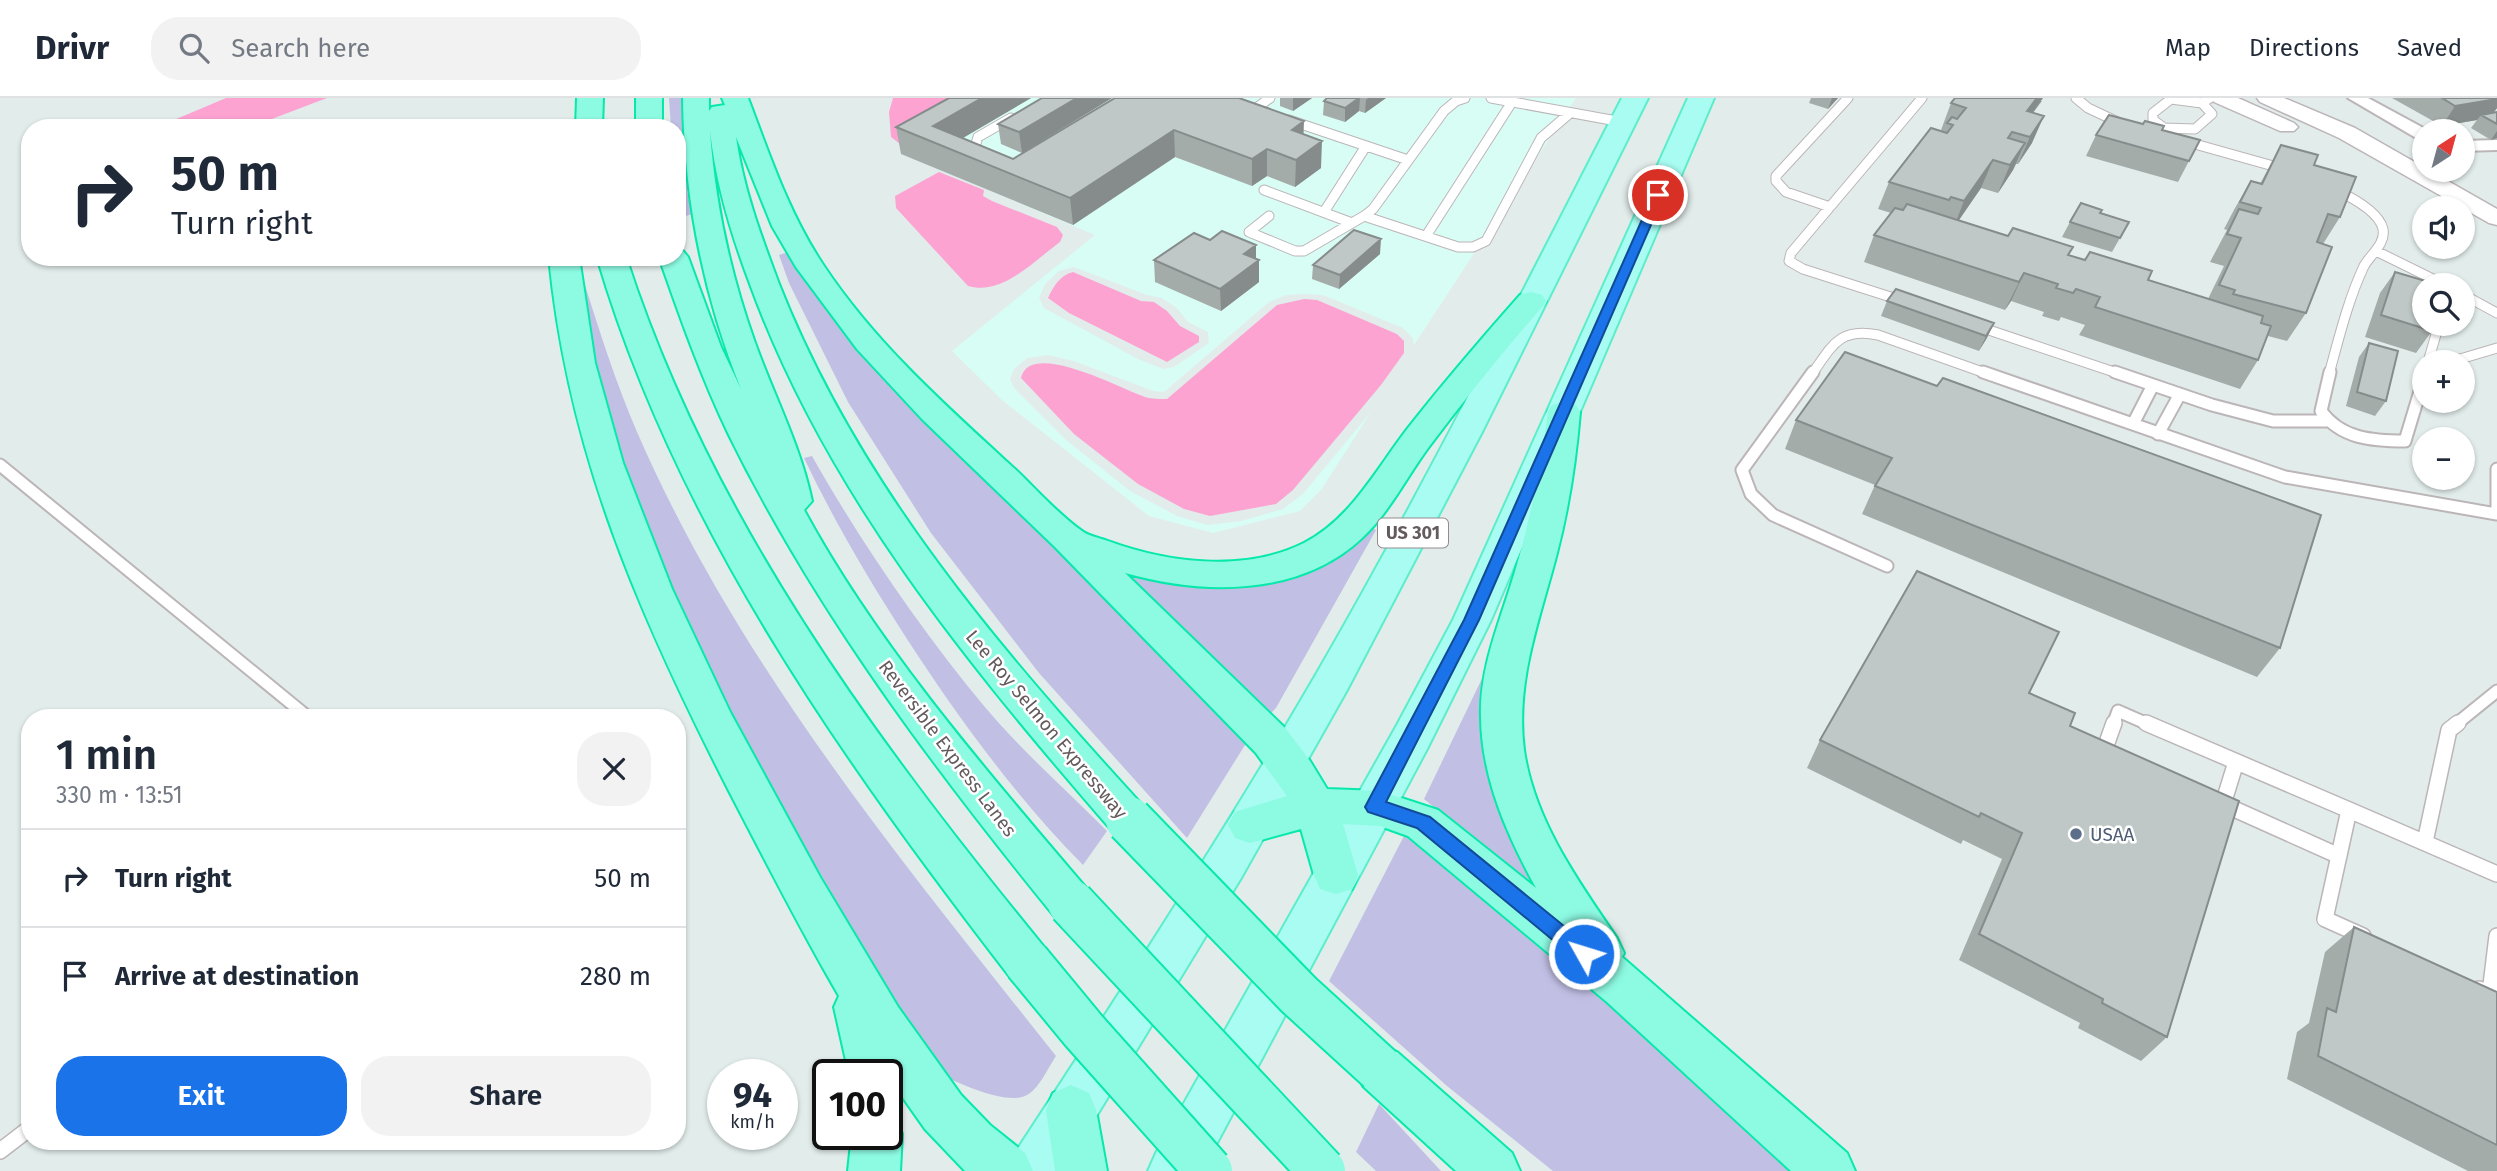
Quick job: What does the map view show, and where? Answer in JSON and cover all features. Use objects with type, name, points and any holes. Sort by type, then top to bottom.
[{"type":"highway","points":[[696,98],[702,186],[713,250],[738,340],[782,448],[798,531]]},
{"type":"highway","name":"Lee Roy Selmon Expressway","points":[[722,98],[721,116],[729,165],[752,252],[784,336],[854,466],[966,629],[1042,724],[1129,820],[1299,995],[1494,1171]]},
{"type":"highway","points":[[735,98],[756,160],[786,226],[808,263],[852,323],[909,388],[1066,538],[1287,760],[1317,807],[1329,842],[1336,875]]},
{"type":"highway","points":[[565,266],[575,344],[586,396],[613,488],[641,561],[708,712],[849,974],[940,1111],[976,1148],[1007,1171]]},
{"type":"highway","points":[[614,266],[641,351],[668,417],[704,489],[742,557],[843,716],[962,882],[1108,1059],[1209,1171]]},
{"type":"highway","name":"Reversible Express Lanes","points":[[676,266],[708,356],[743,432],[798,531],[908,699],[981,795],[1071,903],[1322,1171]]},
{"type":"highway","points":[[1066,538],[1122,560],[1185,574],[1222,575],[1258,571],[1316,552],[1347,531],[1357,520],[1456,389],[1531,301]]},
{"type":"highway","points":[[1564,412],[1545,530],[1504,680],[1503,739],[1516,796],[1543,861],[1624,987]]},
{"type":"highway","points":[[1250,825],[1317,807],[1337,805],[1374,807],[1410,816],[1423,823],[1624,987],[1829,1171]]},
{"type":"highway","points":[[849,974],[870,1059]]},
{"type":"highway","points":[[1071,1110],[1081,1171]]},
{"type":"highway","points":[[874,1171],[876,1150]]},
{"type":"main road","points":[[1174,1171],[1374,807],[1472,620],[1701,98]]},
{"type":"main road","name":"US 301","points":[[1033,1171],[1250,825],[1287,760],[1402,555],[1629,110]]},
{"type":"street","points":[[2267,98],[2347,134],[2497,218]]},
{"type":"street","points":[[2356,98],[2412,128]]},
{"type":"street","points":[[2211,100],[2324,143],[2418,196]]},
{"type":"street","points":[[2475,146],[2497,145]]},
{"type":"street","points":[[2475,229],[2497,241]]},
{"type":"lane","points":[[1255,109],[1270,98]]},
{"type":"lane","points":[[1269,216],[1249,232],[1296,251],[1304,251],[1364,216],[1444,111],[1456,101],[1465,98]]},
{"type":"lane","points":[[1491,98],[1570,113],[1629,110]]},
{"type":"lane","points":[[1830,207],[1786,192],[1776,181],[1776,176],[1848,98]]},
{"type":"lane","points":[[1920,307],[1803,269],[1789,261],[1791,253],[1922,98]]},
{"type":"lane","points":[[2076,98],[2088,108],[2132,127]]},
{"type":"lane","points":[[2171,99],[2211,100],[2212,114],[2195,129],[2164,128],[2153,120],[2154,113],[2171,99]]},
{"type":"lane","points":[[1426,236],[1512,102]]},
{"type":"lane","points":[[1244,105],[1269,113]]},
{"type":"lane","points":[[992,159],[981,155],[975,146],[978,136],[1022,111]]},
{"type":"lane","points":[[1364,216],[1458,247],[1473,247],[1486,241],[1541,138],[1570,113]]},
{"type":"lane","points":[[1282,117],[1408,160]]},
{"type":"lane","points":[[2164,128],[2155,134],[2298,173]]},
{"type":"lane","points":[[1324,212],[1366,146]]},
{"type":"lane","points":[[2320,182],[2339,191],[2379,221],[2384,230],[2376,251],[2366,262],[2336,343],[2321,411],[2326,421],[2342,431],[2378,441],[2405,440],[2413,413]]},
{"type":"lane","points":[[1264,190],[1352,223]]},
{"type":"lane","points":[[2376,251],[2421,273]]},
{"type":"lane","points":[[2475,301],[2497,313]]},
{"type":"lane","points":[[1972,324],[2180,394],[2273,421],[2326,421]]},
{"type":"lane","points":[[1887,566],[1773,515],[1751,494],[1742,470],[1835,342],[1846,334],[1859,331],[1878,335],[2285,477],[2497,514]]},
{"type":"lane","points":[[2475,355],[2497,348]]},
{"type":"lane","points":[[2133,425],[2153,385]]},
{"type":"lane","points":[[2158,434],[2180,394]]},
{"type":"lane","points":[[0,465],[299,709]]},
{"type":"lane","points":[[2497,469],[2497,507]]},
{"type":"lane","points":[[2425,842],[2449,730],[2497,691]]},
{"type":"lane","points":[[2128,762],[2104,751],[2118,711],[2497,874]]},
{"type":"lane","points":[[2235,762],[2217,802],[2339,856]]},
{"type":"lane","points":[[2349,810],[2325,919],[2376,942]]},
{"type":"lane","points":[[2464,982],[2490,993],[2497,936]]},
{"type":"lane","points":[[0,1151],[21,1135]]},
{"type":"shaded area","points":[[226,98],[327,98],[272,119],[176,119]]},
{"type":"shaded area","points":[[669,98],[684,98],[685,119],[670,119]]},
{"type":"shaded area","points":[[893,98],[997,98],[900,144],[891,137],[889,112]]},
{"type":"shaded area","points":[[1007,98],[1576,98],[1414,345],[1413,338],[1403,328],[1323,295],[1286,295],[1269,302],[1164,392],[1153,391],[1074,361],[1048,355],[1027,358],[1014,369],[1010,379],[1014,388],[1065,439],[1130,491],[1177,516],[1208,525],[1241,521],[1283,509],[1303,494],[1371,412],[1321,490],[1300,511],[1213,533],[1149,516],[1002,400],[952,351],[1095,235],[900,153]],"holes":[[[1074,267],[1147,295],[1162,298],[1177,308],[1188,322],[1208,332],[1209,343],[1174,367],[1163,369],[1138,359],[1044,308],[1039,298],[1045,284],[1059,271]]]},
{"type":"shaded area","points":[[686,161],[687,192],[692,214],[686,216]]},
{"type":"shaded area","points":[[939,172],[984,190],[983,196],[992,201],[1057,227],[1063,235],[1060,242],[1005,281],[981,288],[968,286],[896,208],[895,196]]},
{"type":"shaded area","points":[[791,251],[1250,737],[1187,838],[1039,673],[931,533],[848,402],[789,283],[779,255]]},
{"type":"shaded area","points":[[1073,272],[1141,301],[1154,302],[1167,311],[1180,326],[1199,336],[1199,342],[1167,362],[1069,313],[1048,298],[1061,279]]},
{"type":"shaded area","points":[[584,282],[637,432],[678,517],[723,600],[826,757],[939,908],[1056,1056],[1038,1084],[1025,1096],[1016,1098],[992,1095],[934,1071],[676,623],[636,521],[574,285]]},
{"type":"shaded area","points":[[1304,299],[1317,300],[1397,334],[1404,341],[1404,353],[1381,385],[1293,490],[1276,504],[1210,516],[1184,509],[1138,484],[1074,434],[1021,378],[1028,367],[1041,363],[1058,365],[1098,377],[1145,397],[1167,399],[1277,305]]},
{"type":"shaded area","points":[[812,456],[892,584],[960,677],[1013,738],[1107,831],[1083,865],[1012,785],[927,669],[827,505],[804,458]]},
{"type":"shaded area","points":[[1363,524],[1376,530],[1276,708],[1268,716],[1117,567],[1197,584]]},
{"type":"shaded area","points":[[1489,664],[1534,879],[1527,883],[1424,799]]},
{"type":"shaded area","points":[[1412,833],[1805,1171],[1553,1171],[1447,1086],[1329,981],[1404,836]]},
{"type":"shaded area","points":[[1379,1104],[1441,1171],[1376,1171],[1356,1152]]},
{"type":"building","points":[[949,98],[982,98],[933,126],[1013,159],[1115,98],[1239,98],[1304,121],[1292,130],[1322,141],[1296,160],[1267,149],[1252,159],[1174,130],[1070,198],[896,127]]},
{"type":"building","points":[[1042,98],[1077,98],[1019,132],[998,124]]},
{"type":"building","points":[[1327,98],[1359,98],[1345,108],[1324,101]]},
{"type":"building","points":[[1955,98],[2037,98],[2027,111],[2044,116],[2030,137],[2012,132],[2008,138],[2025,143],[2010,165],[1993,160],[1964,201],[1951,197],[1949,200],[1889,182],[1931,128],[1947,133],[1953,125],[1947,123],[1952,117],[1957,119],[1966,108],[1951,103]]},
{"type":"building","points":[[2442,98],[2497,98],[2497,99],[2455,106]]},
{"type":"building","points":[[2497,112],[2497,124],[2481,115]]},
{"type":"building","points":[[2109,115],[2143,124],[2145,121],[2164,126],[2162,130],[2200,140],[2189,161],[2096,135]]},
{"type":"building","points":[[2281,145],[2318,155],[2314,165],[2356,177],[2340,217],[2328,214],[2317,242],[2332,247],[2306,313],[2233,294],[2235,290],[2219,285],[2241,238],[2227,234],[2239,209],[2258,214],[2261,208],[2240,202],[2251,181],[2262,184]]},
{"type":"building","points":[[2081,203],[2102,210],[2100,213],[2129,222],[2120,238],[2070,222]]},
{"type":"building","points":[[1907,204],[2008,236],[2013,228],[2073,247],[2068,255],[2085,260],[2090,252],[2152,271],[2148,280],[2263,316],[2261,323],[2271,326],[2258,360],[2095,307],[2100,297],[2076,289],[2073,293],[2056,288],[2058,284],[2024,273],[2019,282],[1874,235],[1895,208],[1903,210]]},
{"type":"building","points":[[1354,230],[1381,239],[1340,275],[1313,265]]},
{"type":"building","points":[[1222,231],[1256,245],[1244,254],[1259,260],[1220,289],[1154,260],[1194,233],[1210,240]]},
{"type":"building","points":[[2395,272],[2412,277],[2412,325],[2381,315]]},
{"type":"building","points":[[1896,289],[1994,323],[1986,336],[1887,301]]},
{"type":"building","points":[[2369,343],[2398,351],[2386,401],[2357,392]]},
{"type":"building","points":[[1845,352],[1937,386],[1943,378],[2321,515],[2280,648],[1875,486],[1892,458],[1796,420]]},
{"type":"building","name":"USAA","points":[[1917,571],[2059,632],[2029,693],[2075,713],[2070,726],[2239,801],[2167,1037],[2102,1003],[2103,999],[1979,934],[2022,833],[1981,813],[1979,817],[1820,740]]},
{"type":"building","points":[[2354,927],[2497,992],[2497,1145],[2318,1056],[2327,1008],[2336,1012]]},
{"type":"place","name":"USAA","points":[[2076,834]]},
{"type":"route","points":[[1584,954],[1423,823],[1410,816],[1374,807],[1472,620],[1658,195]]}]
